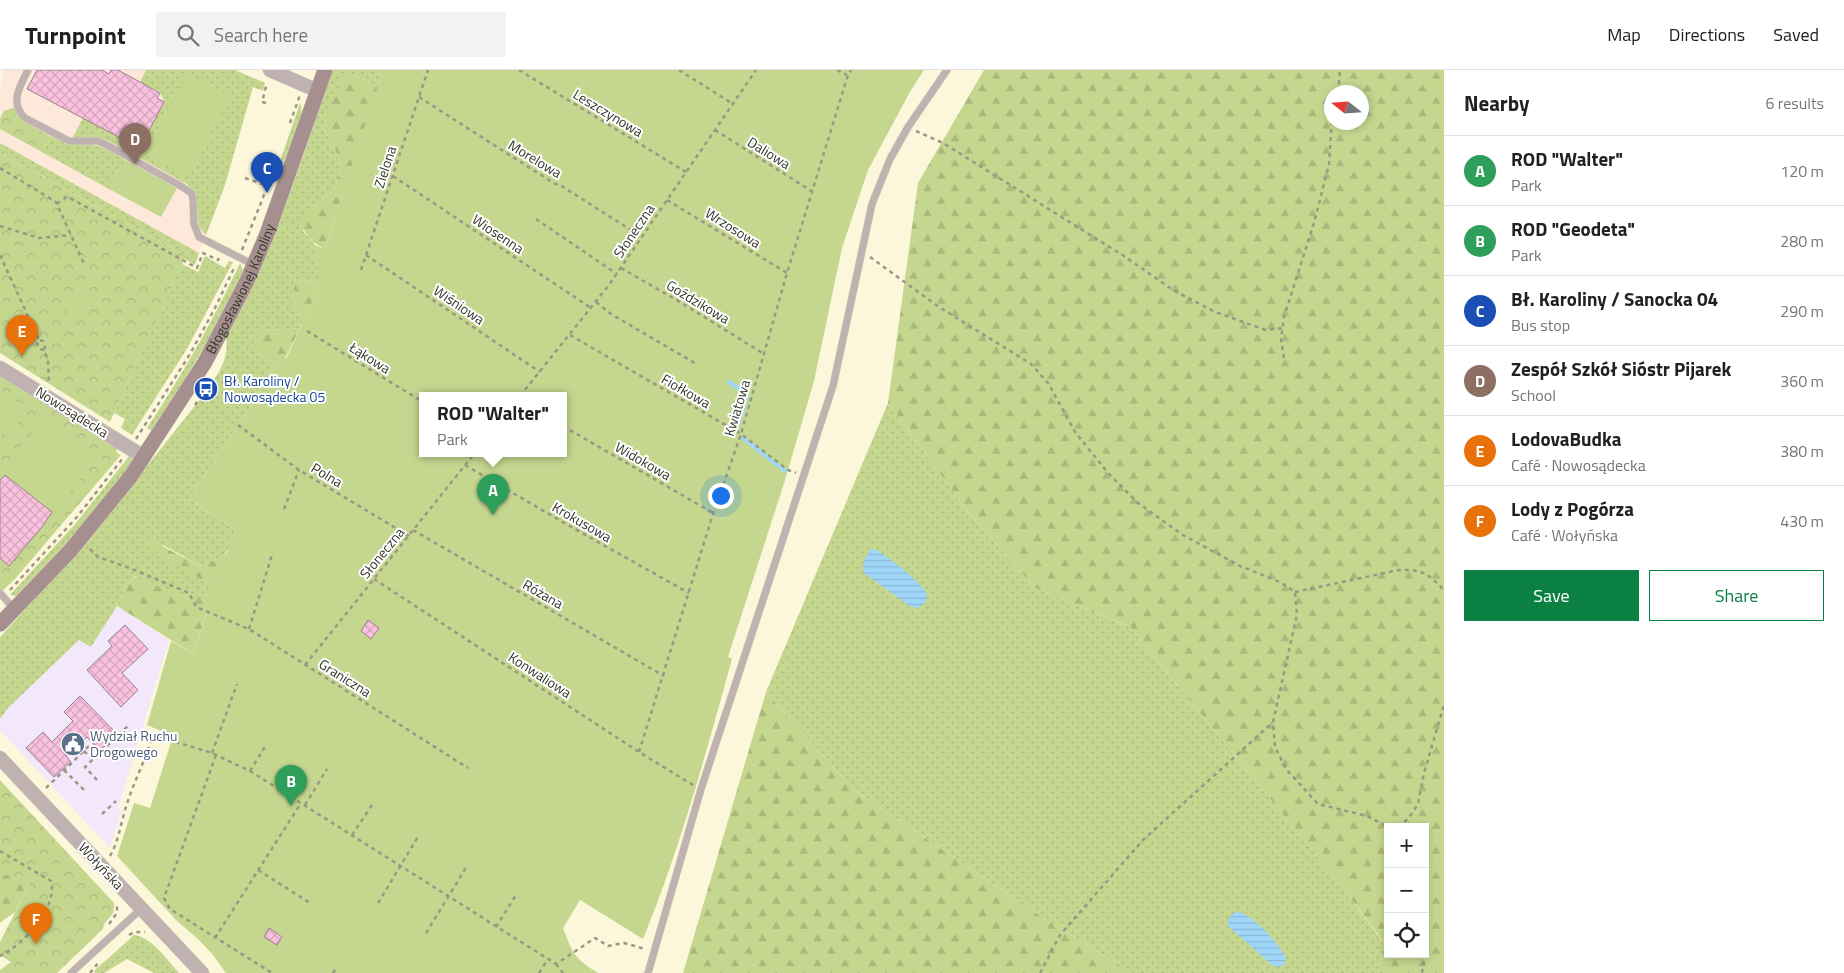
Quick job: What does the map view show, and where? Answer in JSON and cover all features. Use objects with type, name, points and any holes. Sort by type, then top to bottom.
[{"type":"street","name":"Błogosławionej Karoliny","points":[[0,624],[80,539],[144,457],[205,362],[254,266],[280,199],[325,70]]},
{"type":"street","points":[[269,76],[318,91]]},
{"type":"street","name":"Nowosądecka","points":[[0,368],[144,457]]},
{"type":"street","name":"Wołyńska","points":[[0,758],[202,973]]},
{"type":"lane","points":[[28,70],[17,94],[19,113],[69,141],[97,141],[105,144],[182,186],[191,193],[193,198],[194,224],[199,237],[254,266]]},
{"type":"lane","points":[[648,973],[701,789],[833,386],[872,204],[890,159],[908,127],[947,70]]},
{"type":"lane","points":[[3,594],[15,609]]},
{"type":"lane","points":[[75,972],[141,908]]},
{"type":"path","name":"Zielona","points":[[361,270],[428,70]]},
{"type":"path","name":"Leszczynowa","points":[[519,70],[686,172]]},
{"type":"path","points":[[679,70],[733,104]]},
{"type":"path","name":"Słoneczna","points":[[523,392],[617,274],[756,70]]},
{"type":"path","points":[[838,70],[848,75]]},
{"type":"path","name":"Kwiatowa","points":[[640,752],[713,514],[741,434],[787,273],[851,70]]},
{"type":"path","points":[[1339,85],[1340,70]]},
{"type":"path","points":[[266,103],[262,102],[269,76]]},
{"type":"path","name":"Morelowa","points":[[419,97],[642,237]]},
{"type":"path","points":[[289,127],[298,100]]},
{"type":"path","points":[[908,127],[944,143],[1124,256],[1173,290],[1216,312],[1266,330],[1282,328]]},
{"type":"path","name":"Daliowa","points":[[715,130],[812,192]]},
{"type":"path","points":[[1284,358],[1281,339],[1284,317],[1314,223],[1329,164],[1330,130]]},
{"type":"path","points":[[0,168],[56,202],[85,266]]},
{"type":"path","name":"Wiosenna","points":[[393,176],[591,308]]},
{"type":"path","points":[[245,178],[268,186]]},
{"type":"path","points":[[3,594],[77,517],[130,448],[190,354],[215,308],[239,258],[271,179]]},
{"type":"path","points":[[57,204],[68,197],[196,268],[203,252],[218,260]]},
{"type":"path","name":"Wrzosowa","points":[[667,200],[787,273]]},
{"type":"path","points":[[536,219],[617,274]]},
{"type":"path","points":[[0,226],[39,238],[71,235]]},
{"type":"path","points":[[861,250],[939,307],[1031,364],[1048,383],[1074,432],[1108,473],[1138,503],[1182,534],[1240,566],[1280,582],[1295,592],[1399,570],[1413,570],[1429,575],[1444,590]]},
{"type":"path","points":[[0,255],[39,340],[37,344],[39,349],[44,350],[48,360],[49,386]]},
{"type":"path","name":"Wiśniowa","points":[[366,255],[540,372]]},
{"type":"path","name":"Goździkowa","points":[[621,268],[764,354]]},
{"type":"path","points":[[596,302],[611,314],[698,365]]},
{"type":"path","name":"Łąkowa","points":[[307,330],[419,400]]},
{"type":"path","name":"Fiołkowa","points":[[570,335],[741,434],[788,470]]},
{"type":"path","name":"Polna","points":[[238,425],[299,470],[408,536]]},
{"type":"path","name":"Widokowa","points":[[567,428],[713,514]]},
{"type":"path","name":"Słoneczna","points":[[305,665],[472,457]]},
{"type":"path","name":"Krokusowa","points":[[465,465],[690,594]]},
{"type":"path","points":[[284,509],[299,470]]},
{"type":"path","name":"Różana","points":[[413,530],[664,676]]},
{"type":"path","name":"Graniczna","points":[[80,539],[98,557],[130,568],[189,593],[196,607],[249,629],[468,768]]},
{"type":"path","points":[[249,629],[272,555]]},
{"type":"path","name":"Konwaliowa","points":[[374,579],[695,786]]},
{"type":"path","points":[[1295,592],[1297,615],[1273,722],[1274,748],[1286,769],[1318,804],[1367,816],[1384,824]]},
{"type":"path","points":[[212,753],[238,684]]},
{"type":"path","points":[[1403,823],[1418,804],[1424,773],[1444,705]]},
{"type":"path","points":[[1040,973],[1060,935],[1143,840],[1273,722]]},
{"type":"path","points":[[97,780],[85,767],[130,724]]},
{"type":"path","points":[[114,846],[127,802],[147,755],[153,735],[216,754],[250,771],[556,964],[563,973]]},
{"type":"path","points":[[43,791],[90,745]]},
{"type":"path","points":[[77,746],[93,760]]},
{"type":"path","points":[[250,771],[265,748]]},
{"type":"path","points":[[216,754],[164,898],[170,909],[272,973]]},
{"type":"path","points":[[305,805],[327,769]]},
{"type":"path","points":[[64,770],[85,791]]},
{"type":"path","points":[[102,814],[116,800]]},
{"type":"path","points":[[215,938],[301,803]]},
{"type":"path","points":[[352,835],[372,805]]},
{"type":"path","points":[[378,903],[419,835]]},
{"type":"path","points":[[0,851],[51,881],[53,888],[40,922],[25,939],[0,956]]},
{"type":"path","points":[[426,933],[467,866]]},
{"type":"path","points":[[258,870],[310,903]]},
{"type":"path","points":[[496,927],[516,895]]},
{"type":"path","points":[[124,939],[140,931],[150,935]]},
{"type":"path","points":[[556,964],[595,938],[608,946],[624,943],[654,951]]},
{"type":"path","points":[[1422,973],[1424,958]]},
{"type":"path","points":[[539,973],[548,959]]},
{"type":"path","points":[[90,973],[98,963]]},
{"type":"path","points":[[333,973],[337,966]]},
{"type":"shaded area","points":[[4,70],[218,70],[225,185],[199,253],[0,143],[0,95]]},
{"type":"shaded area","points":[[117,606],[169,640],[118,808],[122,811],[110,848],[0,730],[0,719],[8,708],[80,639],[92,646]]},
{"type":"green space","points":[[146,70],[235,70],[265,83],[263,91],[253,87],[225,185],[206,235],[199,227],[196,196],[187,184],[109,141],[97,137],[73,137],[83,118],[140,148],[164,102],[160,92],[140,82]]},
{"type":"green space","points":[[332,70],[383,70],[378,87],[352,74],[322,128],[333,143],[341,166],[335,190],[322,200],[303,231],[315,245],[320,281],[295,282],[292,301],[304,320],[300,328],[264,329],[252,346],[275,365],[250,408],[189,499],[236,530],[225,554],[201,566],[161,544],[203,580],[215,584],[210,597],[201,593],[182,597],[136,576],[127,584],[117,606],[91,647],[79,640],[8,708],[0,719],[0,637],[80,550],[206,392],[210,394],[217,382],[214,379],[224,360],[226,338],[273,236],[300,165]]},
{"type":"green space","points":[[383,70],[924,70],[911,90],[868,170],[842,248],[814,381],[786,477],[728,657],[732,659],[692,800],[669,871],[643,939],[580,900],[563,928],[575,955],[598,973],[226,973],[213,955],[176,920],[117,856],[134,803],[150,808],[173,736],[147,725],[171,641],[193,654],[208,610],[205,608],[236,530],[189,499],[250,408],[280,356],[286,359],[320,285],[315,245],[325,249]]},
{"type":"green space","points":[[984,70],[1444,70],[1444,973],[1378,973],[1384,948],[1384,958],[1429,958],[1429,823],[1384,823],[1384,943],[1343,888],[1130,627],[1035,588],[969,513],[888,403],[918,183]]},
{"type":"green space","points":[[187,74],[231,97],[188,177],[145,154]]},
{"type":"green space","points":[[352,74],[378,87],[325,249],[315,243],[305,232],[301,216],[335,190],[341,166],[333,143],[322,128],[344,76]]},
{"type":"green space","points":[[300,103],[302,111],[301,120],[296,138],[279,170],[277,170]]},
{"type":"green space","points":[[15,107],[25,121],[50,136],[42,152],[0,129],[0,119],[4,111]]},
{"type":"green space","points":[[50,136],[71,145],[92,145],[106,148],[125,160],[109,189],[42,152]]},
{"type":"green space","points":[[0,143],[199,253],[195,265],[185,259],[186,256],[0,153]]},
{"type":"green space","points":[[0,153],[186,256],[110,422],[0,353]]},
{"type":"green space","points":[[125,160],[177,188],[161,217],[109,189]]},
{"type":"green space","points":[[205,256],[225,268],[229,261],[233,262],[188,347],[132,435],[121,428],[125,419],[114,413],[182,264],[198,272]]},
{"type":"green space","points":[[240,263],[243,270],[242,276],[232,296],[153,432],[147,428],[196,347]]},
{"type":"green space","points":[[320,281],[320,285],[304,320],[292,301],[295,282]]},
{"type":"green space","points":[[81,287],[94,294],[78,321],[65,314]]},
{"type":"green space","points":[[300,328],[285,359],[280,357],[275,365],[252,346],[263,329]]},
{"type":"green space","points":[[0,375],[118,448],[116,452],[121,455],[15,579],[0,593]]},
{"type":"green space","points":[[0,391],[28,408],[9,437],[0,431]]},
{"type":"green space","points":[[888,403],[969,513],[1035,588],[1130,627],[1343,888],[1384,944],[1378,973],[1132,973],[1045,919],[853,789],[766,692]]},
{"type":"green space","points":[[45,417],[97,459],[56,510],[4,468]]},
{"type":"green space","points":[[130,455],[132,458],[131,464],[74,536],[16,596],[10,595],[76,523]]},
{"type":"green space","points":[[150,540],[201,566],[227,553],[215,584],[203,580],[149,551]]},
{"type":"green space","points":[[137,576],[182,597],[201,593],[210,597],[205,608],[208,609],[193,654],[117,606],[127,584]]},
{"type":"green space","points":[[766,692],[853,789],[1045,919],[1132,973],[683,973]]},
{"type":"green space","points":[[0,780],[114,903],[112,915],[105,922],[103,929],[57,973],[0,973],[0,970],[11,962],[0,955],[0,942],[31,881],[24,877],[0,874]]},
{"type":"green space","points":[[2,863],[31,881],[15,912],[0,923],[0,864]]},
{"type":"green space","points":[[134,935],[153,944],[179,973],[154,973],[127,959],[104,973],[95,973],[94,971]]},
{"type":"water","points":[[871,549],[875,549],[887,557],[920,585],[927,596],[922,606],[915,608],[908,605],[864,573],[864,564]]},
{"type":"water","points":[[1240,912],[1253,920],[1273,939],[1286,959],[1284,965],[1279,967],[1273,966],[1228,926],[1228,920],[1233,913]]},
{"type":"building","points":[[37,70],[102,70],[109,74],[111,70],[118,70],[160,93],[157,98],[164,102],[140,148],[27,89]]},
{"type":"building","points":[[5,475],[52,512],[42,527],[9,566],[0,558],[0,480]]},
{"type":"building","points":[[368,620],[379,628],[371,639],[361,631]]},
{"type":"building","points":[[125,625],[148,649],[122,673],[138,690],[121,707],[87,670],[112,646],[108,641]]},
{"type":"building","points":[[80,696],[117,734],[100,751],[87,737],[66,756],[71,762],[54,777],[26,748],[43,732],[52,742],[73,721],[64,712]]},
{"type":"building","points":[[269,928],[282,937],[277,945],[264,937]]},
{"type":"waterway","points":[[729,382],[747,394],[739,422]]},
{"type":"waterway","points":[[743,438],[785,471]]},
{"type":"place","name":"Zespół Szkół Sióstr Pijarek","points":[[135,164]]},
{"type":"place","name":"Bł. Karoliny / Sanocka 04","points":[[267,193]]},
{"type":"place","name":"LodovaBudka","points":[[22,356]]},
{"type":"place","name":"Bł. Karoliny / Nowosądecka 05","points":[[206,389]]},
{"type":"place","name":"ROD \"Walter\"","points":[[493,515]]},
{"type":"place","name":"Wydział Ruchu Drogowego","points":[[73,744]]},
{"type":"place","name":"ROD \"Geodeta\"","points":[[291,806]]},
{"type":"place","name":"Lody z Pogórza","points":[[36,944]]}]
